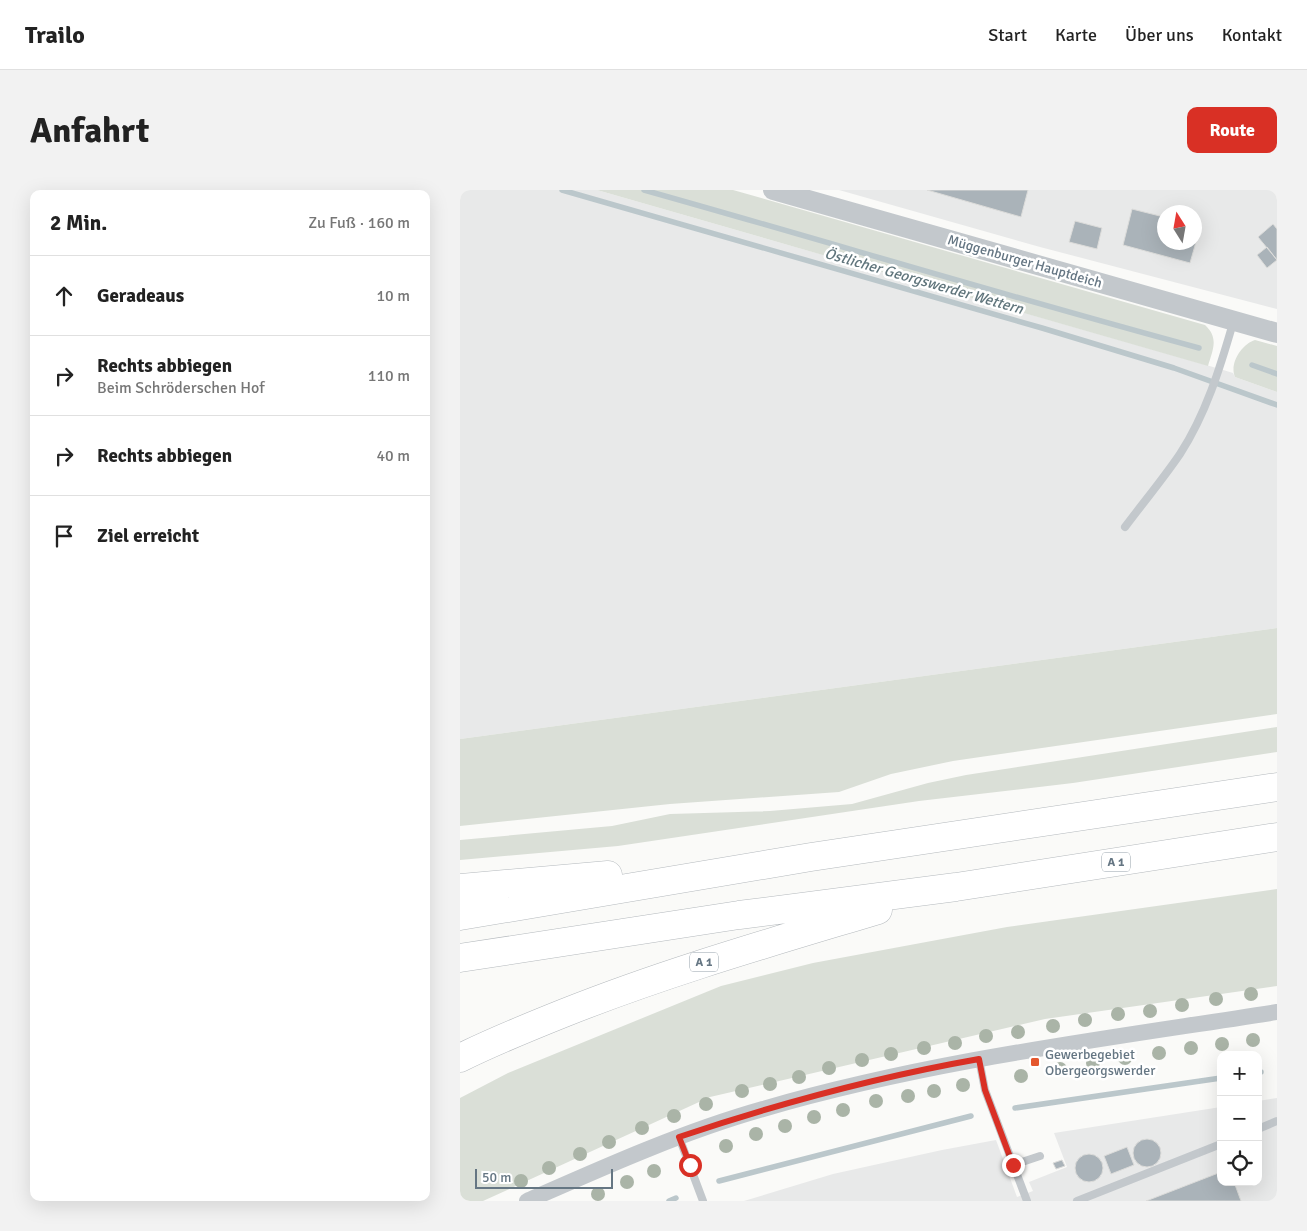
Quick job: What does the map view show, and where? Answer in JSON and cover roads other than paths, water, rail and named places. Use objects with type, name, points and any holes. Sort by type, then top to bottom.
[{"type":"highway","points":[[460,916],[811,857],[1277,787]]},
{"type":"highway","name":"A 1","points":[[460,1058],[492,1042],[609,995],[710,960],[956,887],[1277,836]]},
{"type":"highway","points":[[460,888],[811,857]]},
{"type":"highway","points":[[460,958],[739,915],[956,887]]},
{"type":"street","name":"Müggenburger Hauptdeich","points":[[773,190],[1277,333]]},
{"type":"street","points":[[527,1201],[679,1137],[762,1109],[838,1089],[932,1067],[1277,1012]]},
{"type":"lane","points":[[1125,527],[1181,453],[1211,392],[1234,321]]},
{"type":"lane","points":[[979,1059],[985,1090],[1027,1201]]},
{"type":"lane","points":[[1262,1127],[1277,1121]]},
{"type":"lane","points":[[679,1137],[703,1201]]},
{"type":"lane","points":[[1077,1201],[1217,1146]]},
{"type":"lane","points":[[1013,1165],[1040,1156]]},
{"type":"waterway","name":"Östlicher Georgswerder Wettern","points":[[562,190],[1042,328],[1174,368],[1277,405]]},
{"type":"waterway","points":[[644,190],[1060,310],[1199,348]]},
{"type":"waterway","points":[[1252,365],[1277,374]]},
{"type":"waterway","points":[[1015,1108],[1217,1079]]},
{"type":"waterway","points":[[719,1181],[971,1116]]},
{"type":"waterway","points":[[669,1201],[676,1198]]},
{"type":"place","name":"Gewerbegebiet Obergeorgswerder","points":[[1035,1062]]}]
